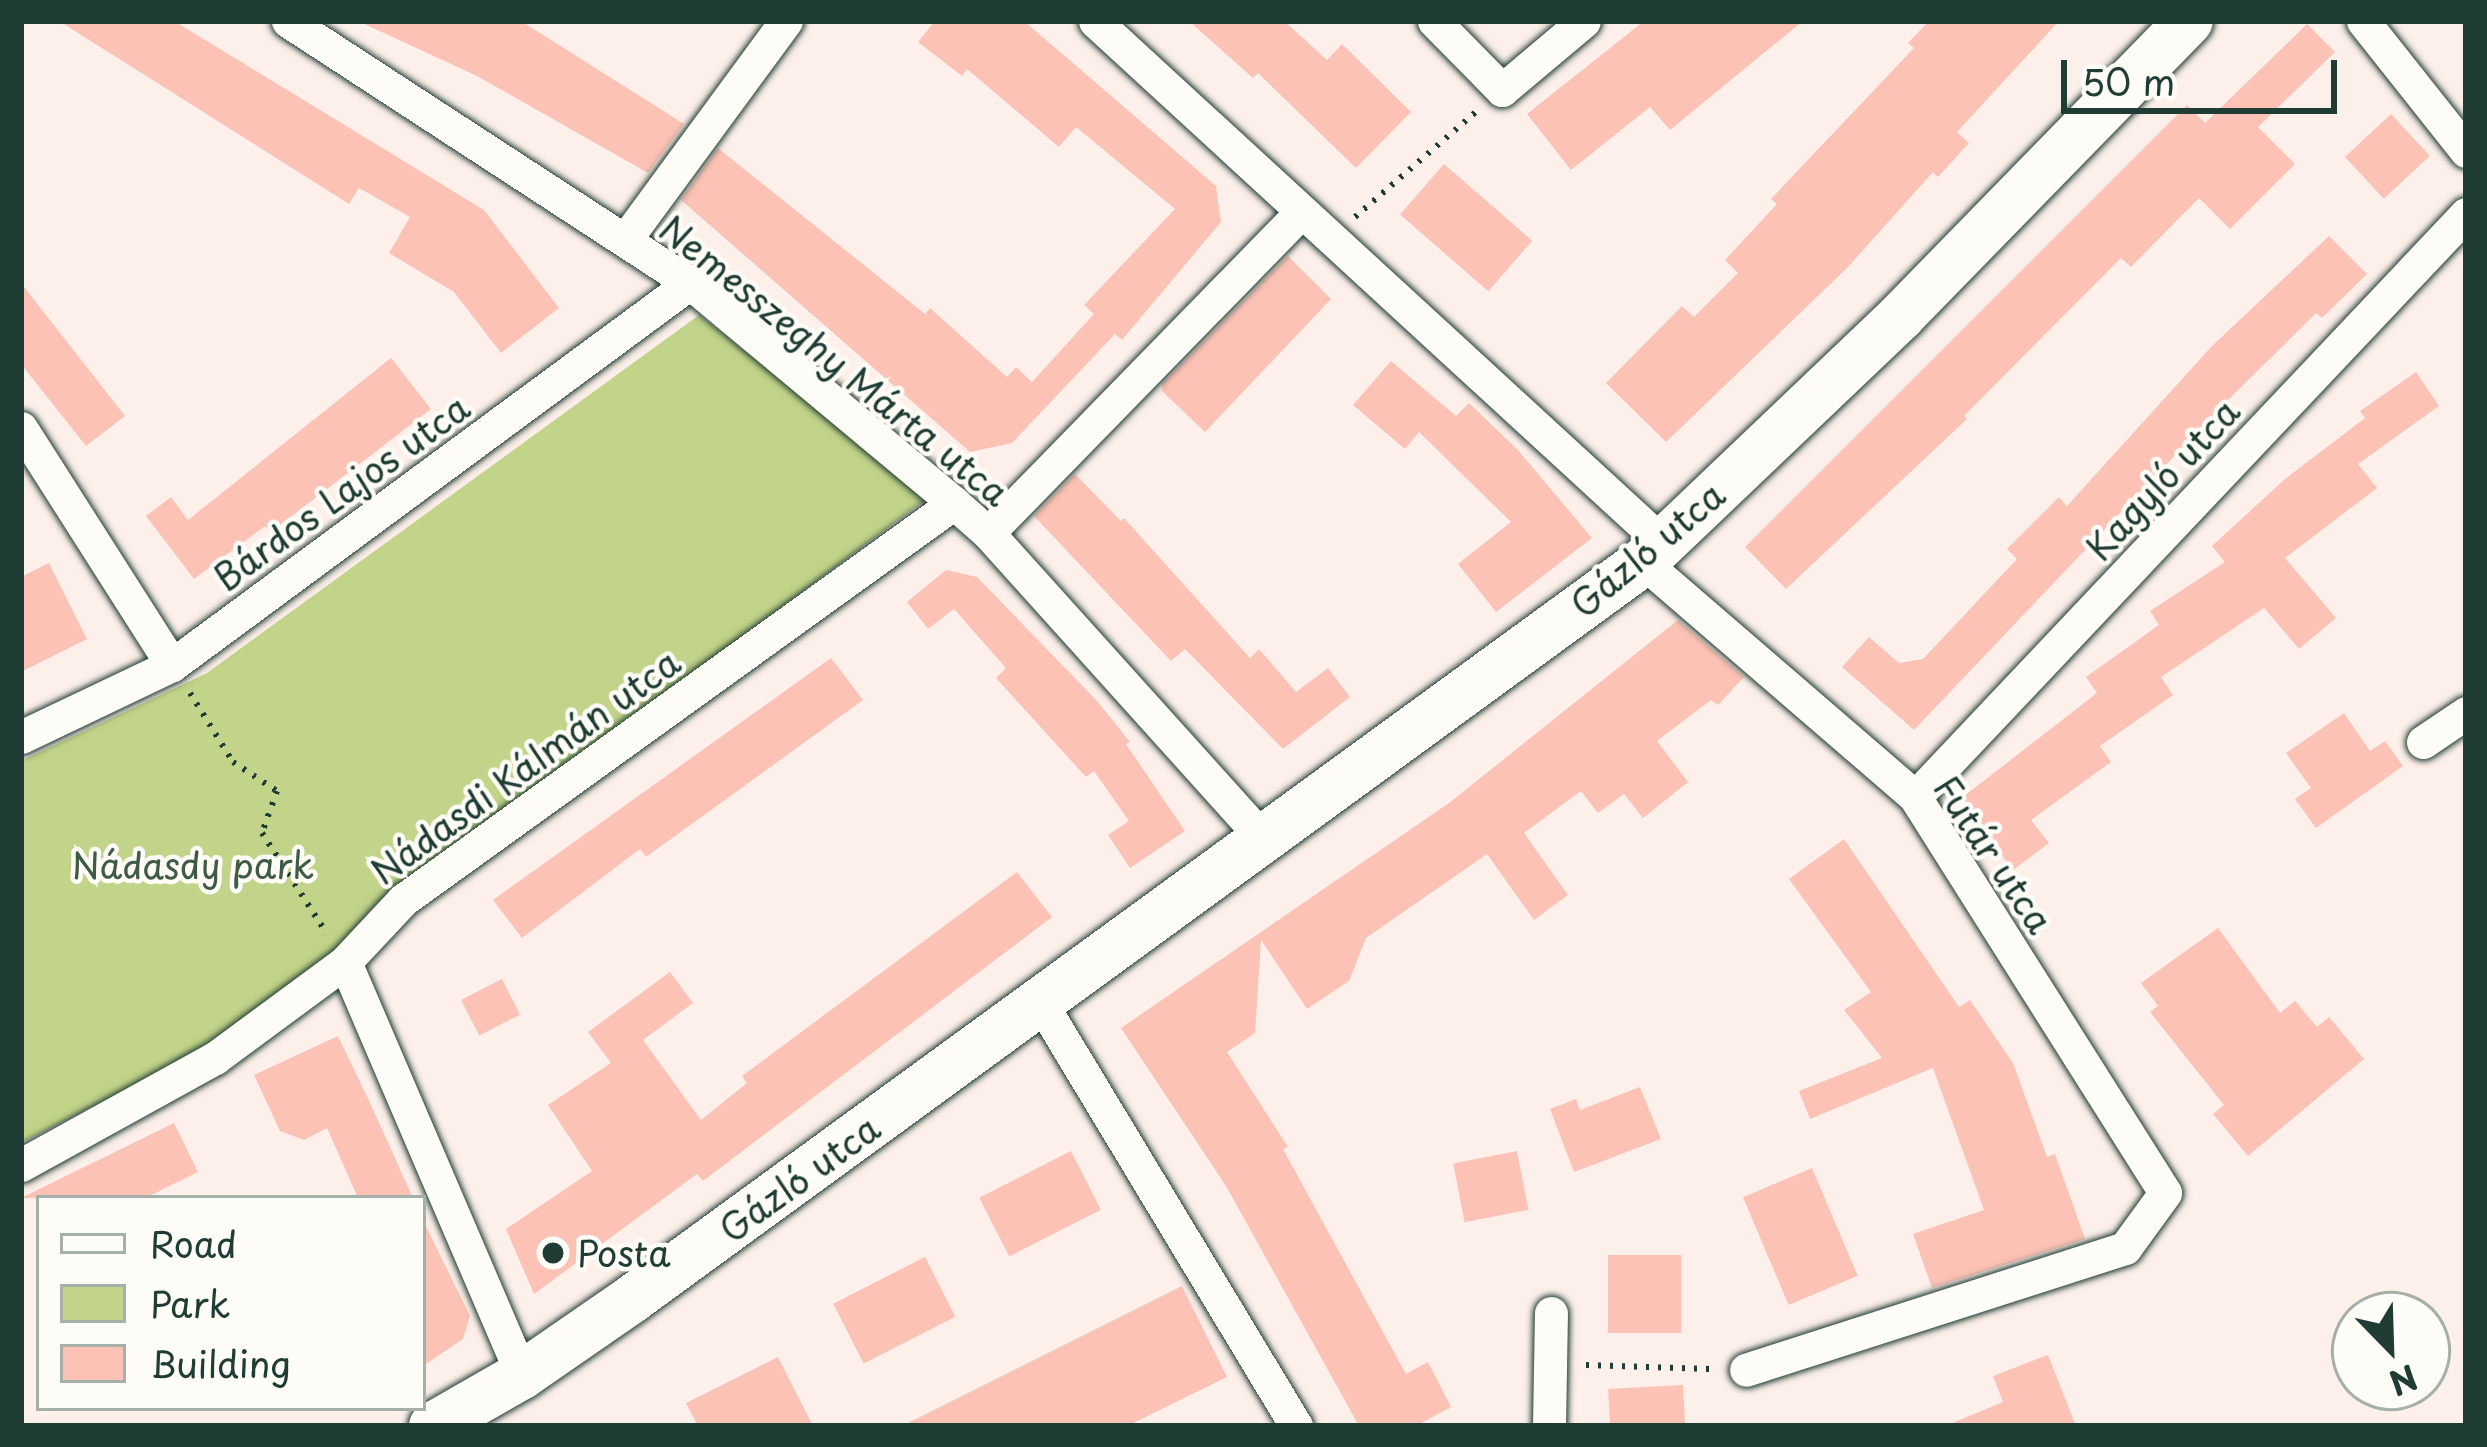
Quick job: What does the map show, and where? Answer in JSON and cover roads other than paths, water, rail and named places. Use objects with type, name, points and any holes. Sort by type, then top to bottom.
[{"type":"street","points":[[625,240],[786,21]]},
{"type":"street","name":"Futár utca","points":[[1095,21],[1915,797],[2165,1192],[2125,1248],[1746,1370]]},
{"type":"street","points":[[1434,21],[1502,90],[1584,21]]},
{"type":"street","name":"Gázló utca","points":[[433,1426],[522,1375],[1041,1003],[1653,553],[1901,316],[2189,21]]},
{"type":"street","points":[[2363,21],[2466,151]]},
{"type":"street","name":"Nemesszeghy Márta utca","points":[[302,25],[690,283],[954,503],[988,533],[1264,840]]},
{"type":"street","points":[[988,533],[1299,214]]},
{"type":"street","name":"Kagyló utca","points":[[1915,797],[2466,214]]},
{"type":"street","name":"Bárdos Lajos utca","points":[[21,737],[172,665],[690,283]]},
{"type":"street","points":[[21,428],[172,665]]},
{"type":"street","name":"Nádasdi Kálmán utca","points":[[21,1165],[215,1058],[345,962],[403,900],[954,503]]},
{"type":"street","points":[[2423,742],[2466,712]]},
{"type":"street","points":[[345,962],[522,1375]]},
{"type":"street","points":[[1041,1003],[1295,1426]]},
{"type":"street","points":[[1550,1426],[1551,1313]]},
{"type":"place","name":"Posta","points":[[553,1253]]},
{"type":"park label","name":"Nádasdy park","points":[[193,865]]}]
